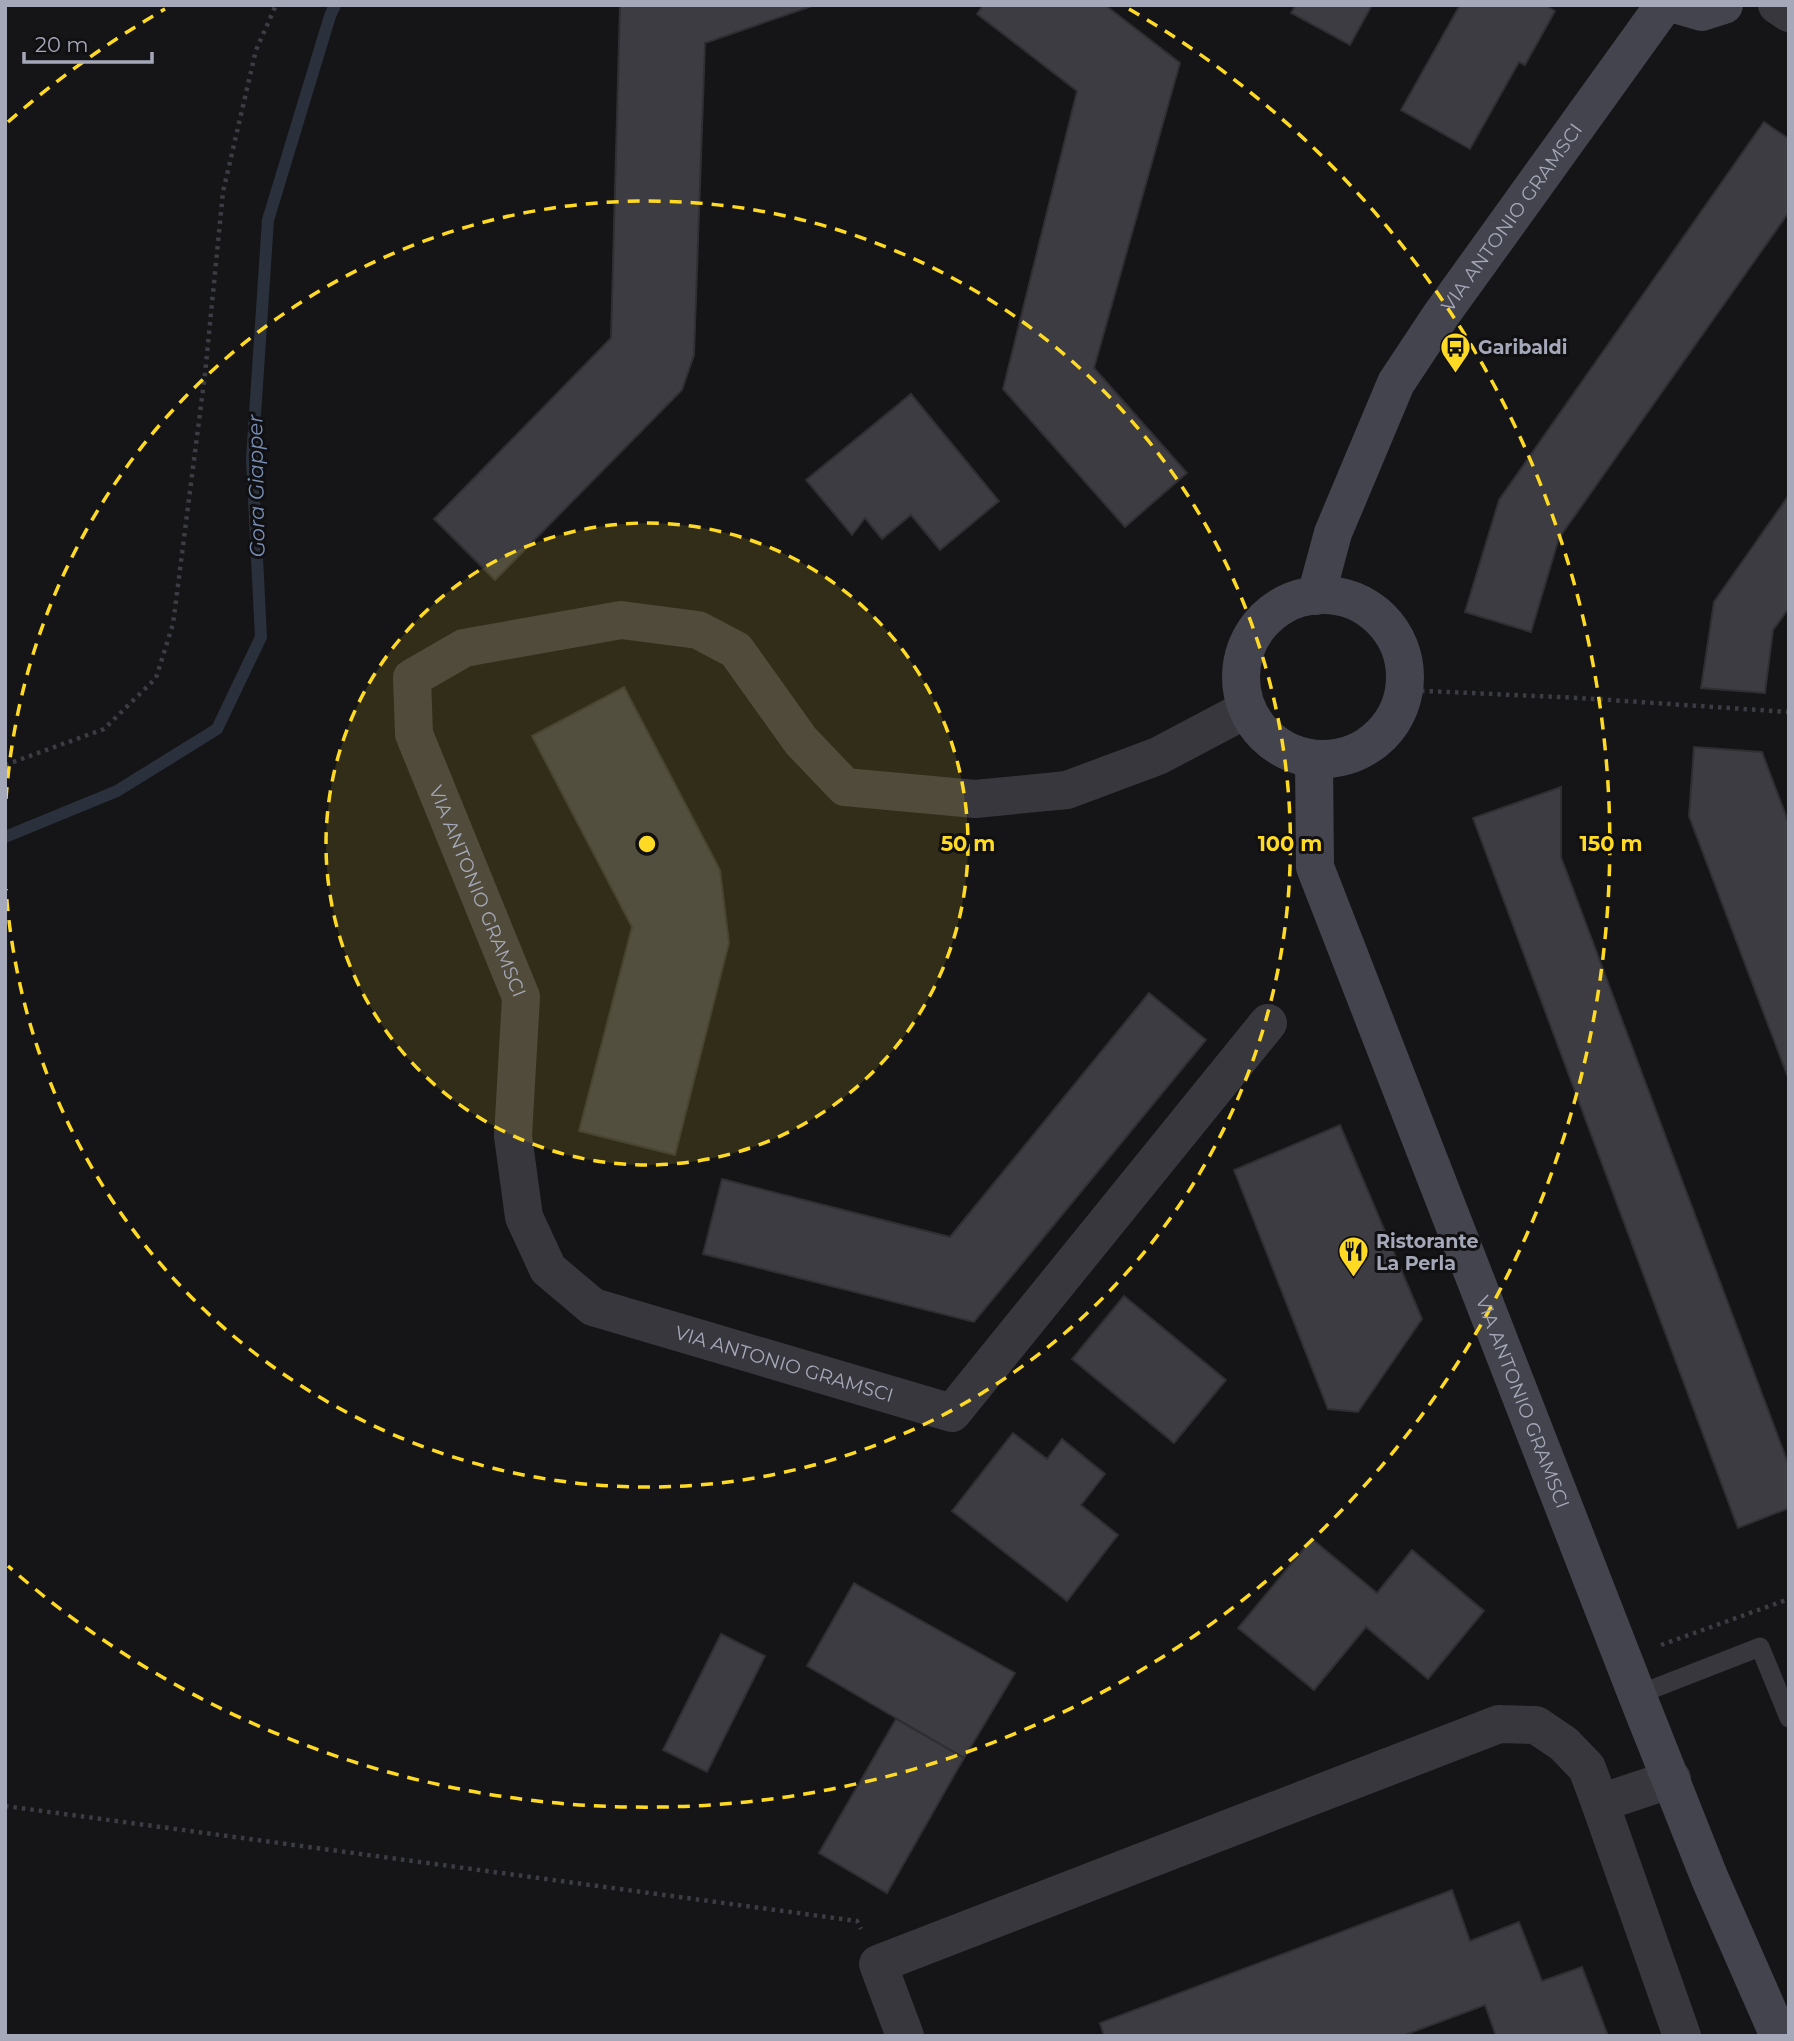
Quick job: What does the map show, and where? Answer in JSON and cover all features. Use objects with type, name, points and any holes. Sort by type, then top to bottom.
[{"type":"street","name":"VIA ANTONIO GRAMSCI","points":[[1316,596],[1333,533],[1396,383],[1441,315],[1664,5]]},
{"type":"street","points":[[1678,5],[1702,12],[1724,5]]},
{"type":"street","points":[[1777,5],[1789,13]]},
{"type":"street","points":[[1337,597],[1365,606],[1385,624],[1401,650],[1405,669],[1404,690],[1398,711],[1377,739],[1342,757],[1314,759],[1294,754],[1277,745],[1257,727],[1247,709],[1241,682],[1242,666],[1247,647],[1256,630],[1271,615],[1288,603],[1302,598],[1337,597]]},
{"type":"street","name":"VIA ANTONIO GRAMSCI","points":[[1247,709],[1158,756],[1067,790],[975,799],[845,787],[801,741],[736,650],[698,630],[621,620],[464,648],[412,678],[414,734],[521,996],[513,1136],[524,1217],[548,1269],[593,1307],[952,1413],[1268,1023]]},
{"type":"street","name":"VIA ANTONIO GRAMSCI","points":[[1314,759],[1315,867],[1710,1879],[1779,2036]]},
{"type":"street","points":[[905,2036],[878,1964],[1499,1724],[1536,1725],[1564,1744],[1587,1768],[1682,2036]]},
{"type":"street","points":[[1600,1803],[1672,1779]]},
{"type":"lane","points":[[1637,1695],[1760,1647],[1789,1718]]},
{"type":"path","points":[[5,765],[104,729],[156,678],[173,624],[205,374],[223,192],[256,50],[276,5]]},
{"type":"path","points":[[1404,690],[1789,712]]},
{"type":"path","points":[[1624,1657],[1789,1599]]},
{"type":"path","points":[[5,1805],[857,1921],[878,1964]]},
{"type":"building","points":[[620,5],[815,5],[705,43],[694,355],[682,390],[495,580],[434,519],[611,338]]},
{"type":"building","points":[[983,5],[1105,5],[1180,63],[1094,368],[1187,473],[1125,527],[1003,389],[1077,91],[977,14]]},
{"type":"building","points":[[1296,5],[1372,5],[1350,45],[1291,13]]},
{"type":"building","points":[[1460,5],[1545,5],[1555,11],[1525,65],[1519,62],[1470,149],[1401,110]]},
{"type":"building","points":[[1764,122],[1789,139],[1789,212],[1559,538],[1531,632],[1465,612],[1499,500]]},
{"type":"building","points":[[911,394],[999,501],[940,550],[911,515],[882,539],[865,518],[852,535],[806,480]]},
{"type":"building","points":[[1789,495],[1789,608],[1773,630],[1765,693],[1701,688],[1714,602]]},
{"type":"building","points":[[624,687],[720,870],[729,943],[675,1155],[579,1131],[632,927],[532,736]]},
{"type":"building","points":[[1694,747],[1762,752],[1789,824],[1789,1080],[1689,816]]},
{"type":"building","points":[[1561,787],[1561,857],[1789,1466],[1789,1508],[1738,1528],[1473,818]]},
{"type":"building","points":[[1149,993],[1206,1040],[974,1322],[703,1254],[722,1179],[950,1237]]},
{"type":"building","points":[[1340,1125],[1422,1319],[1358,1412],[1328,1409],[1234,1170]]},
{"type":"building","points":[[1124,1296],[1226,1380],[1174,1443],[1072,1359]]},
{"type":"building","points":[[1013,1433],[1047,1459],[1062,1439],[1105,1474],[1081,1505],[1118,1535],[1067,1601],[952,1511]]},
{"type":"building","points":[[1312,1539],[1377,1593],[1412,1550],[1484,1611],[1428,1679],[1366,1627],[1314,1690],[1238,1628]]},
{"type":"building","points":[[854,1583],[1015,1673],[964,1758],[807,1666]]},
{"type":"building","points":[[721,1634],[765,1656],[707,1772],[663,1750]]},
{"type":"building","points":[[896,1719],[964,1758],[887,1893],[819,1853]]},
{"type":"building","points":[[1452,1890],[1470,1941],[1519,1922],[1542,1981],[1582,1967],[1608,2036],[1496,2036],[1485,2005],[1402,2036],[1104,2036],[1100,2023]]},
{"type":"waterway","name":"Gora Giapper","points":[[5,837],[117,791],[217,729],[261,637],[252,459],[268,220],[335,5]]},
{"type":"place","name":"Garibaldi","points":[[1455,374]]},
{"type":"place","name":"Ristorante La Perla","points":[[1353,1279]]}]
